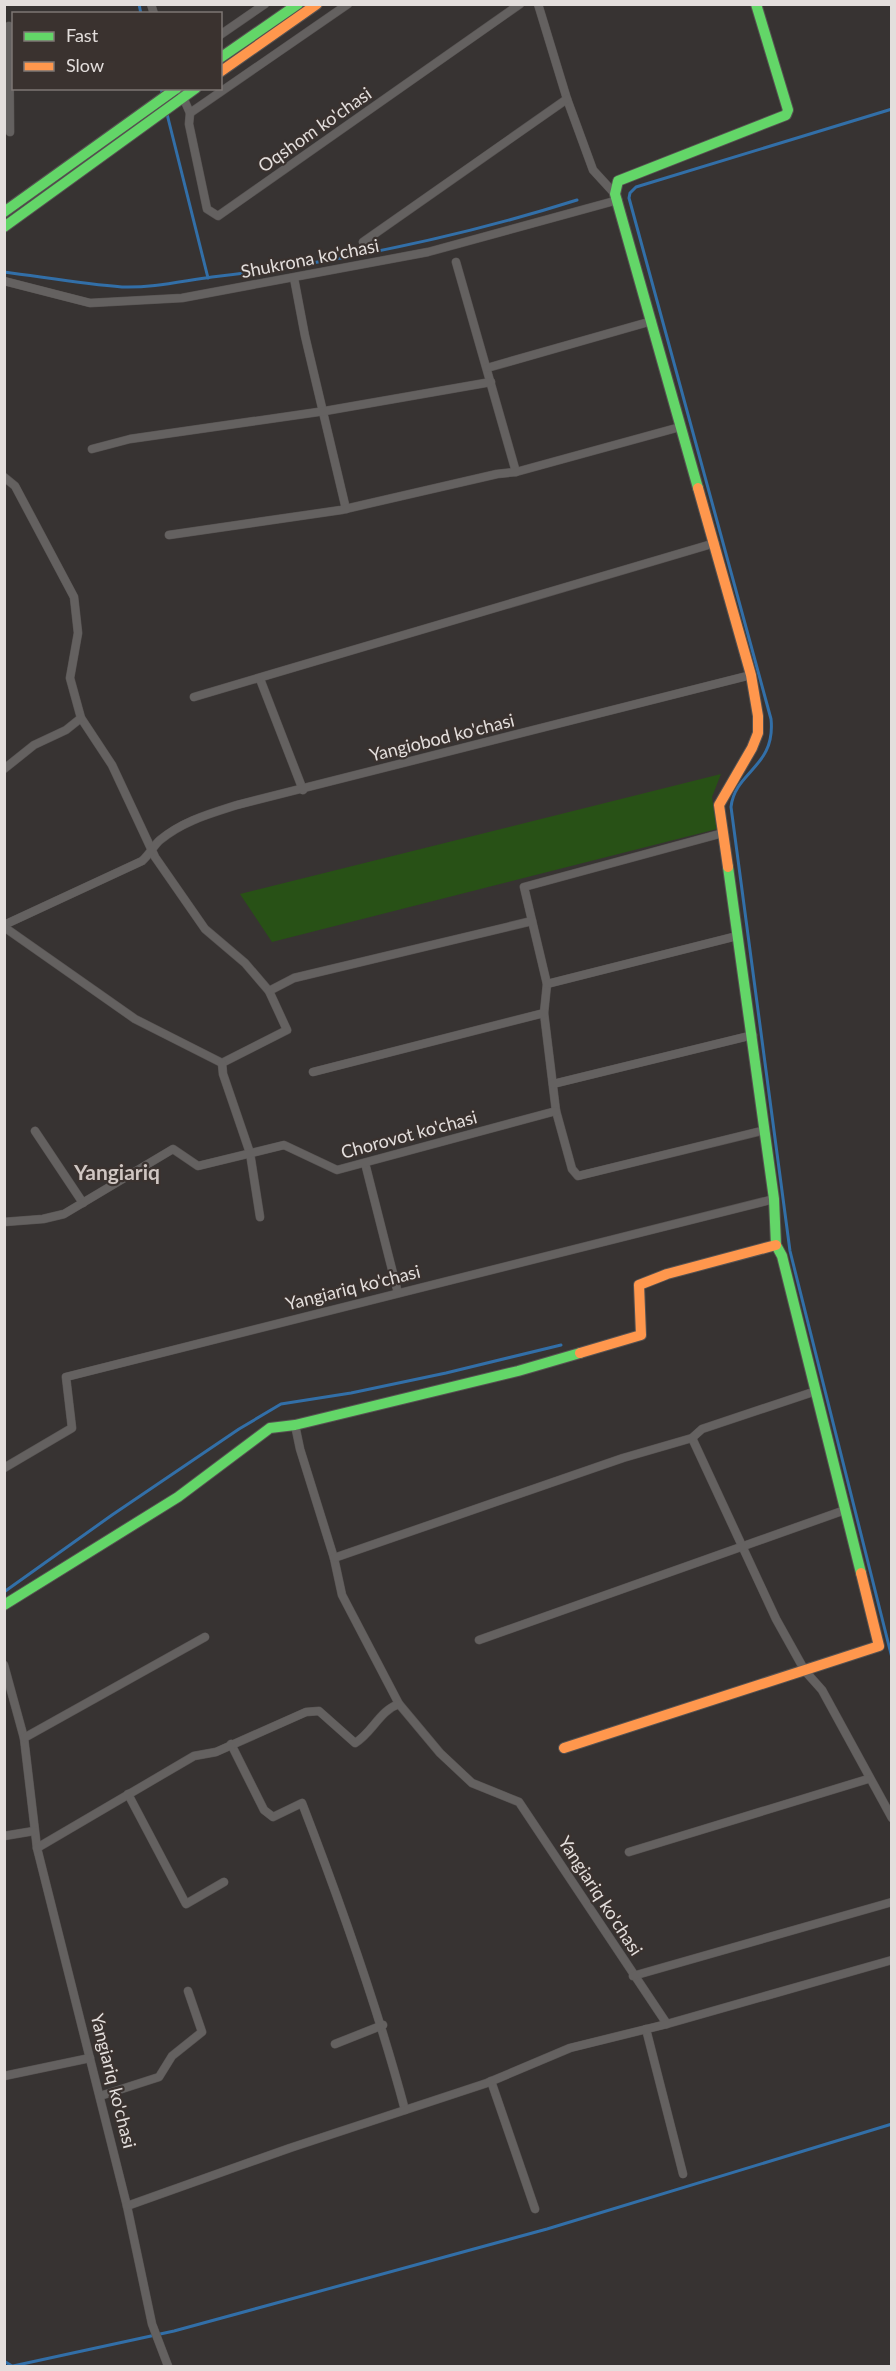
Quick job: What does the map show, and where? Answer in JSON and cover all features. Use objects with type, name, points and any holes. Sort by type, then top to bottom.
[{"type":"street","points":[[222,34],[265,4]]},
{"type":"street","points":[[222,57],[298,4]]},
{"type":"street","points":[[222,71],[317,4]]},
{"type":"street","points":[[4,227],[179,92],[190,113],[348,4]]},
{"type":"street","name":"Oqshom ko'chasi","points":[[190,113],[189,124],[207,209],[218,216],[520,4]]},
{"type":"street","points":[[538,4],[567,99],[593,171],[617,197]]},
{"type":"street","points":[[564,1748],[879,1646],[782,1256],[776,1245],[774,1199],[753,1035],[719,806],[725,788],[756,739],[757,706],[751,675],[715,543],[680,428],[617,197],[618,181],[786,115],[788,110],[756,4]]},
{"type":"street","points":[[9,26],[7,84],[10,132]]},
{"type":"street","name":"Shukrona ko'chasi","points":[[363,242],[567,99]]},
{"type":"street","points":[[4,212],[150,114]]},
{"type":"street","name":"Shukrona ko'chasi","points":[[4,281],[90,303],[182,298],[428,252],[617,197]]},
{"type":"street","points":[[456,262],[516,472]]},
{"type":"street","points":[[294,278],[305,336],[325,411],[346,509]]},
{"type":"street","points":[[487,368],[652,321]]},
{"type":"street","points":[[92,449],[129,439],[325,411],[490,382]]},
{"type":"street","points":[[168,535],[346,509],[496,474],[516,472],[680,428]]},
{"type":"street","points":[[4,477],[15,486],[74,597],[78,633],[70,678],[81,717],[112,765],[153,852],[205,930],[245,963],[269,991],[287,1030],[222,1063]]},
{"type":"street","points":[[194,697],[715,543]]},
{"type":"street","name":"Yangiobod ko'chasi","points":[[4,926],[142,861],[153,852],[157,842],[187,822],[237,805],[751,675]]},
{"type":"street","points":[[260,679],[303,790]]},
{"type":"street","points":[[4,769],[34,745],[66,730],[81,717]]},
{"type":"street","points":[[723,834],[524,887],[547,984],[544,1013],[556,1111],[572,1169],[578,1176],[765,1130]]},
{"type":"street","points":[[269,991],[294,978],[532,921]]},
{"type":"street","points":[[4,926],[135,1019],[222,1063]]},
{"type":"street","points":[[547,984],[737,936]]},
{"type":"street","points":[[313,1072],[544,1013]]},
{"type":"street","points":[[553,1084],[753,1035]]},
{"type":"street","points":[[222,1063],[223,1074],[250,1153],[260,1217]]},
{"type":"street","name":"Chorovot ko'chasi","points":[[83,1203],[173,1149],[198,1166],[284,1145],[337,1170],[556,1111]]},
{"type":"street","points":[[4,1222],[54,1217],[83,1203],[35,1131]]},
{"type":"street","points":[[365,1163],[398,1293]]},
{"type":"street","name":"Yangiariq ko'chasi","points":[[4,1468],[72,1428],[66,1377],[774,1199]]},
{"type":"street","points":[[4,1605],[178,1497],[270,1428],[295,1425],[518,1371],[641,1335],[639,1285],[667,1274],[776,1245]]},
{"type":"street","points":[[334,1558],[623,1458],[692,1438],[702,1429],[816,1391]]},
{"type":"street","name":"Yangiariq ko'chasi","points":[[295,1425],[300,1449],[334,1558],[342,1595],[399,1704],[440,1752],[472,1783],[519,1802],[633,1976],[891,1902]]},
{"type":"street","points":[[692,1438],[776,1619],[805,1671],[822,1690],[891,1818]]},
{"type":"street","points":[[479,1640],[845,1510]]},
{"type":"street","points":[[24,1738],[205,1637]]},
{"type":"street","name":"Yangiariq ko'chasi","points":[[4,1665],[24,1738],[37,1848],[127,2206],[152,2324],[168,2367]]},
{"type":"street","points":[[37,1848],[194,1756],[202,1756],[306,1712],[319,1711],[355,1743],[366,1737],[386,1713],[399,1704]]},
{"type":"street","points":[[231,1744],[264,1810],[273,1817],[302,1803],[350,1926],[382,2025],[405,2110]]},
{"type":"street","points":[[629,1852],[868,1779]]},
{"type":"street","points":[[128,1794],[186,1904],[224,1882]]},
{"type":"street","points":[[4,1836],[34,1831]]},
{"type":"street","points":[[127,2206],[491,2081],[570,2048],[646,2030],[891,1960]]},
{"type":"street","points":[[633,1976],[667,2024]]},
{"type":"street","points":[[100,2097],[159,2077],[172,2056],[202,2032],[188,1991]]},
{"type":"street","points":[[335,2044],[382,2025]]},
{"type":"street","points":[[646,2030],[683,2174]]},
{"type":"street","points":[[4,2076],[90,2058]]},
{"type":"street","points":[[491,2081],[535,2209]]},
{"type":"green space","points":[[721,774],[712,797],[717,829],[272,942],[240,894]]},
{"type":"waterway","points":[[139,4],[141,12]]},
{"type":"waterway","points":[[162,90],[163,96]]},
{"type":"waterway","points":[[892,109],[636,187],[630,193],[629,198],[771,719],[771,735],[767,748],[762,758],[740,785],[731,807],[790,1251],[892,1658]]},
{"type":"waterway","points":[[167,114],[208,278]]},
{"type":"waterway","points":[[4,272],[122,287],[156,285],[304,264],[396,247],[488,226],[577,200]]},
{"type":"waterway","points":[[4,1592],[112,1515],[239,1429],[281,1404],[351,1393],[446,1373],[561,1345]]},
{"type":"waterway","points":[[13,2366],[174,2331],[547,2229],[892,2124]]},
{"type":"waterway","points":[[4,2361],[12,2366]]},
{"type":"traffic: fast","points":[[222,57],[298,4]]},
{"type":"traffic: fast","points":[[698,488],[615,194],[618,181],[786,115],[788,110],[756,4]]},
{"type":"traffic: fast","points":[[4,212],[174,90]]},
{"type":"traffic: fast","points":[[4,227],[193,90]]},
{"type":"traffic: fast","points":[[728,867],[774,1199],[776,1245],[782,1256],[861,1573]]},
{"type":"traffic: fast","points":[[4,1605],[178,1497],[270,1428],[295,1425],[518,1371],[580,1353]]},
{"type":"traffic: slow","points":[[222,71],[317,4]]},
{"type":"traffic: slow","points":[[698,488],[751,675],[758,716],[758,733],[752,748],[719,805],[728,867]]},
{"type":"traffic: slow","points":[[580,1353],[641,1335],[639,1285],[667,1274],[776,1245]]},
{"type":"traffic: slow","points":[[564,1748],[879,1646],[861,1573]]},
{"type":"district","name":"Yangiariq","points":[[117,1173]]}]
